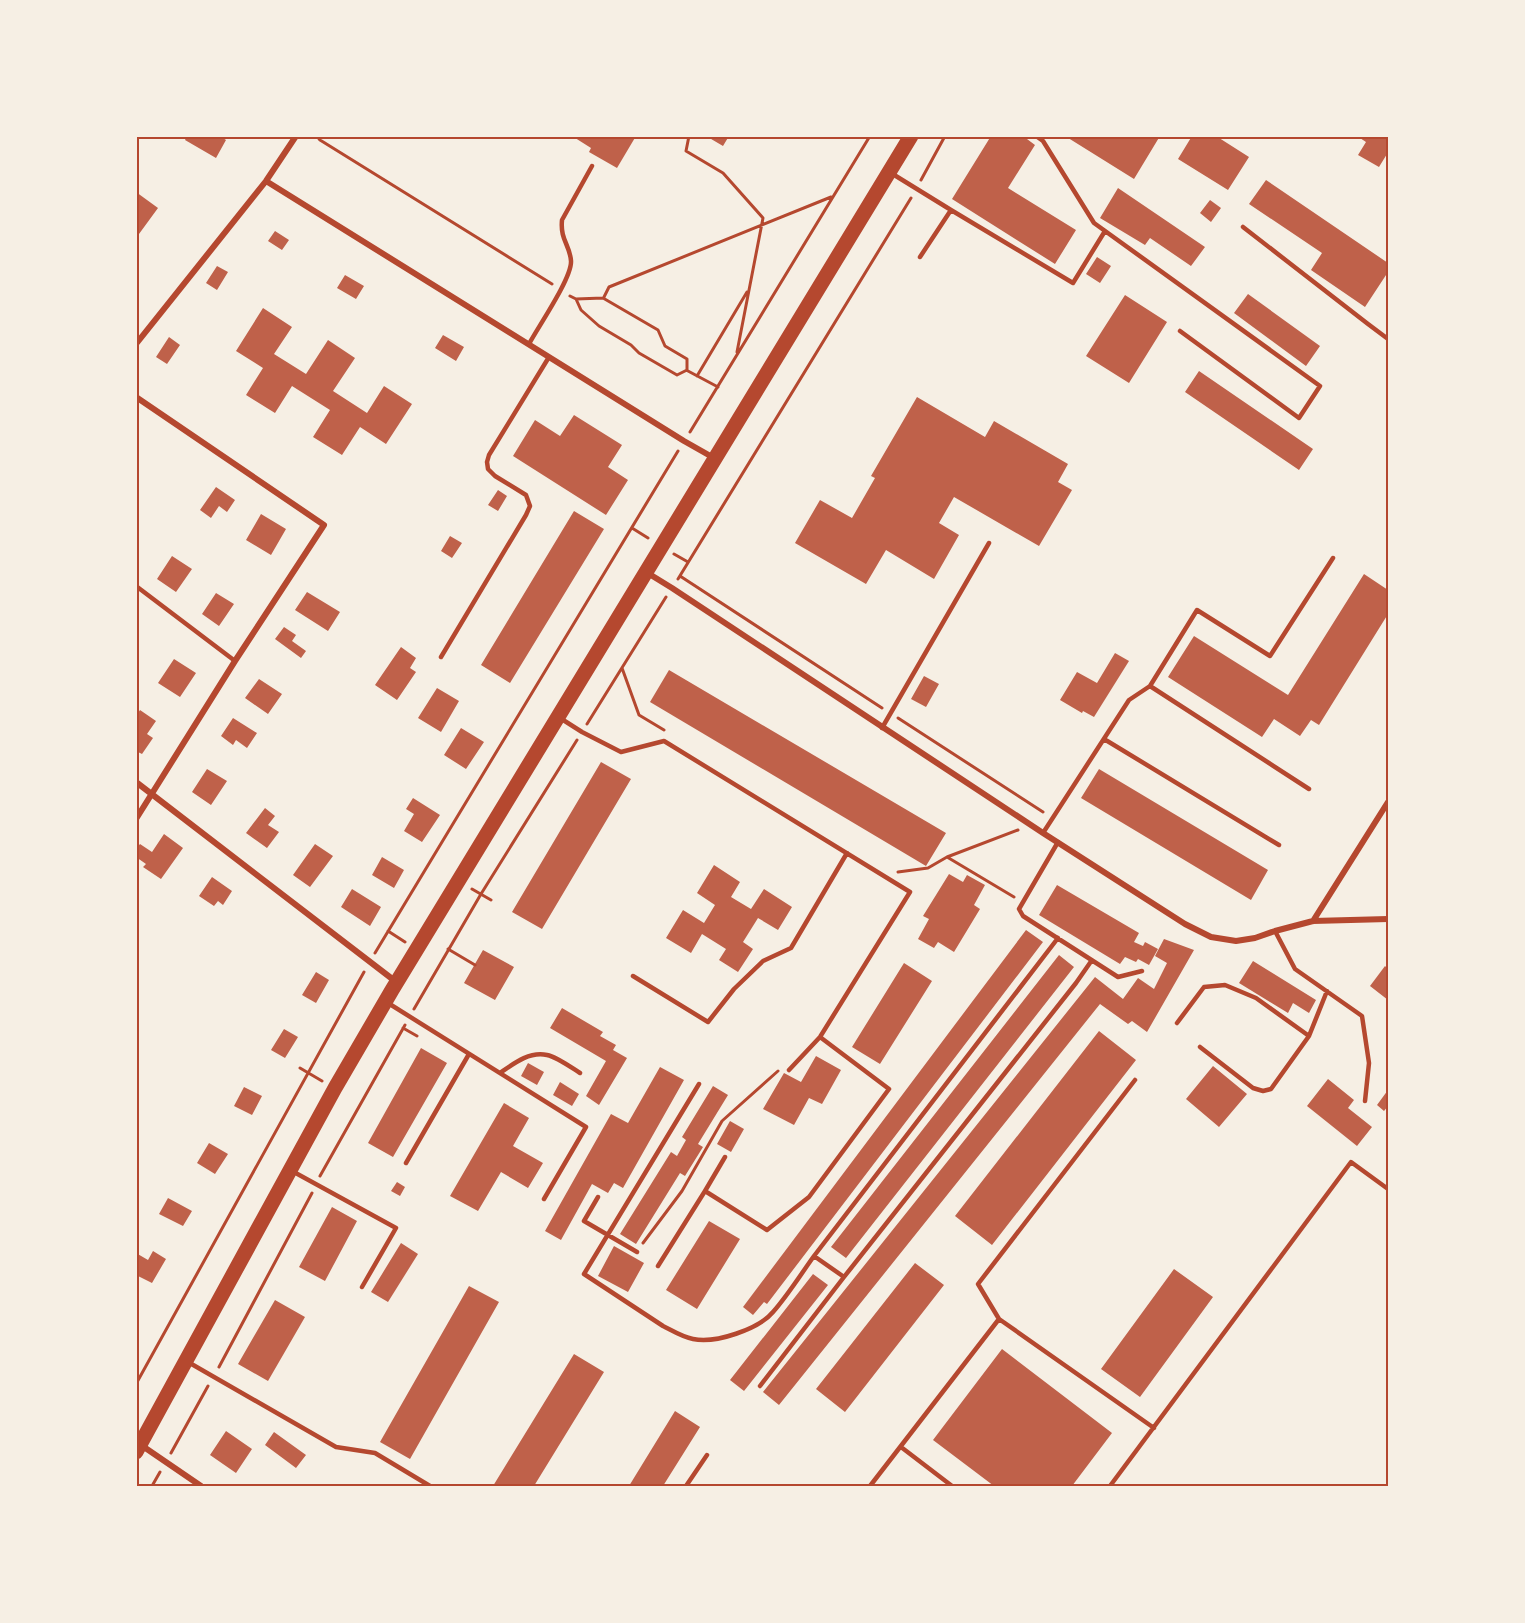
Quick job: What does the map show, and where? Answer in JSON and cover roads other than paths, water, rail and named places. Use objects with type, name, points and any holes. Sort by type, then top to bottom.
[{"type":"main road","points":[[139,1448],[334,1088],[396,982],[911,136]]},
{"type":"street","points":[[136,344],[266,181],[296,136]]},
{"type":"street","points":[[266,181],[714,458]]},
{"type":"street","points":[[136,397],[324,525],[136,819]]},
{"type":"street","points":[[645,572],[1031,825],[1185,924],[1211,937],[1236,941],[1255,938],[1313,921],[1389,919]]},
{"type":"street","points":[[136,782],[396,982]]},
{"type":"street","points":[[1313,921],[1389,802]]},
{"type":"street","points":[[139,1448],[166,1462],[201,1486]]},
{"type":"lane","points":[[1036,136],[1043,141],[1094,224],[1320,386],[1299,418],[1180,330]]},
{"type":"lane","points":[[529,344],[568,276],[571,259],[561,231],[562,220],[592,166]]},
{"type":"lane","points":[[889,172],[1073,283],[1105,231]]},
{"type":"lane","points":[[920,257],[951,210]]},
{"type":"lane","points":[[1243,227],[1389,339]]},
{"type":"lane","points":[[441,657],[530,506],[526,495],[495,476],[487,462],[489,455],[549,357]]},
{"type":"lane","points":[[882,728],[989,543]]},
{"type":"lane","points":[[1043,832],[1129,700],[1150,686],[1197,610],[1270,656],[1333,558]]},
{"type":"lane","points":[[136,586],[235,661]]},
{"type":"lane","points":[[1150,686],[1310,789]]},
{"type":"lane","points":[[557,717],[621,752],[664,741],[910,892],[820,1037],[789,1070]]},
{"type":"lane","points":[[1104,739],[1279,845]]},
{"type":"lane","points":[[1058,842],[1019,909],[1023,916],[1119,977],[1142,971]]},
{"type":"lane","points":[[633,976],[708,1022],[734,989],[763,961],[791,948],[847,854]]},
{"type":"lane","points":[[1275,931],[1295,969],[1362,1016],[1369,1063],[1365,1101]]},
{"type":"lane","points":[[699,1084],[584,1274],[677,1334],[694,1340],[711,1340],[755,1326],[772,1314],[1058,938]]},
{"type":"lane","points":[[759,1386],[1092,960]]},
{"type":"lane","points":[[1177,1023],[1204,987],[1225,985],[1256,998],[1309,1036]]},
{"type":"lane","points":[[1200,1047],[1253,1088],[1263,1091],[1270,1089],[1309,1036],[1327,991]]},
{"type":"lane","points":[[385,1001],[586,1127],[544,1199]]},
{"type":"lane","points":[[705,1191],[767,1230],[809,1197],[816,1188],[888,1089],[820,1037]]},
{"type":"lane","points":[[406,1163],[469,1054]]},
{"type":"lane","points":[[500,1074],[518,1060],[536,1054],[548,1055],[580,1073]]},
{"type":"lane","points":[[1135,1080],[978,1284],[999,1319],[1154,1428]]},
{"type":"lane","points":[[658,1266],[725,1157]]},
{"type":"lane","points":[[1110,1486],[1351,1162],[1389,1189]]},
{"type":"lane","points":[[290,1169],[396,1228],[362,1287]]},
{"type":"lane","points":[[598,1197],[584,1221],[637,1252]]},
{"type":"lane","points":[[814,1256],[844,1277]]},
{"type":"lane","points":[[870,1486],[999,1319]]},
{"type":"lane","points":[[186,1360],[336,1447],[375,1453],[430,1486]]},
{"type":"lane","points":[[901,1447],[952,1486]]},
{"type":"lane","points":[[686,1486],[707,1455]]}]
